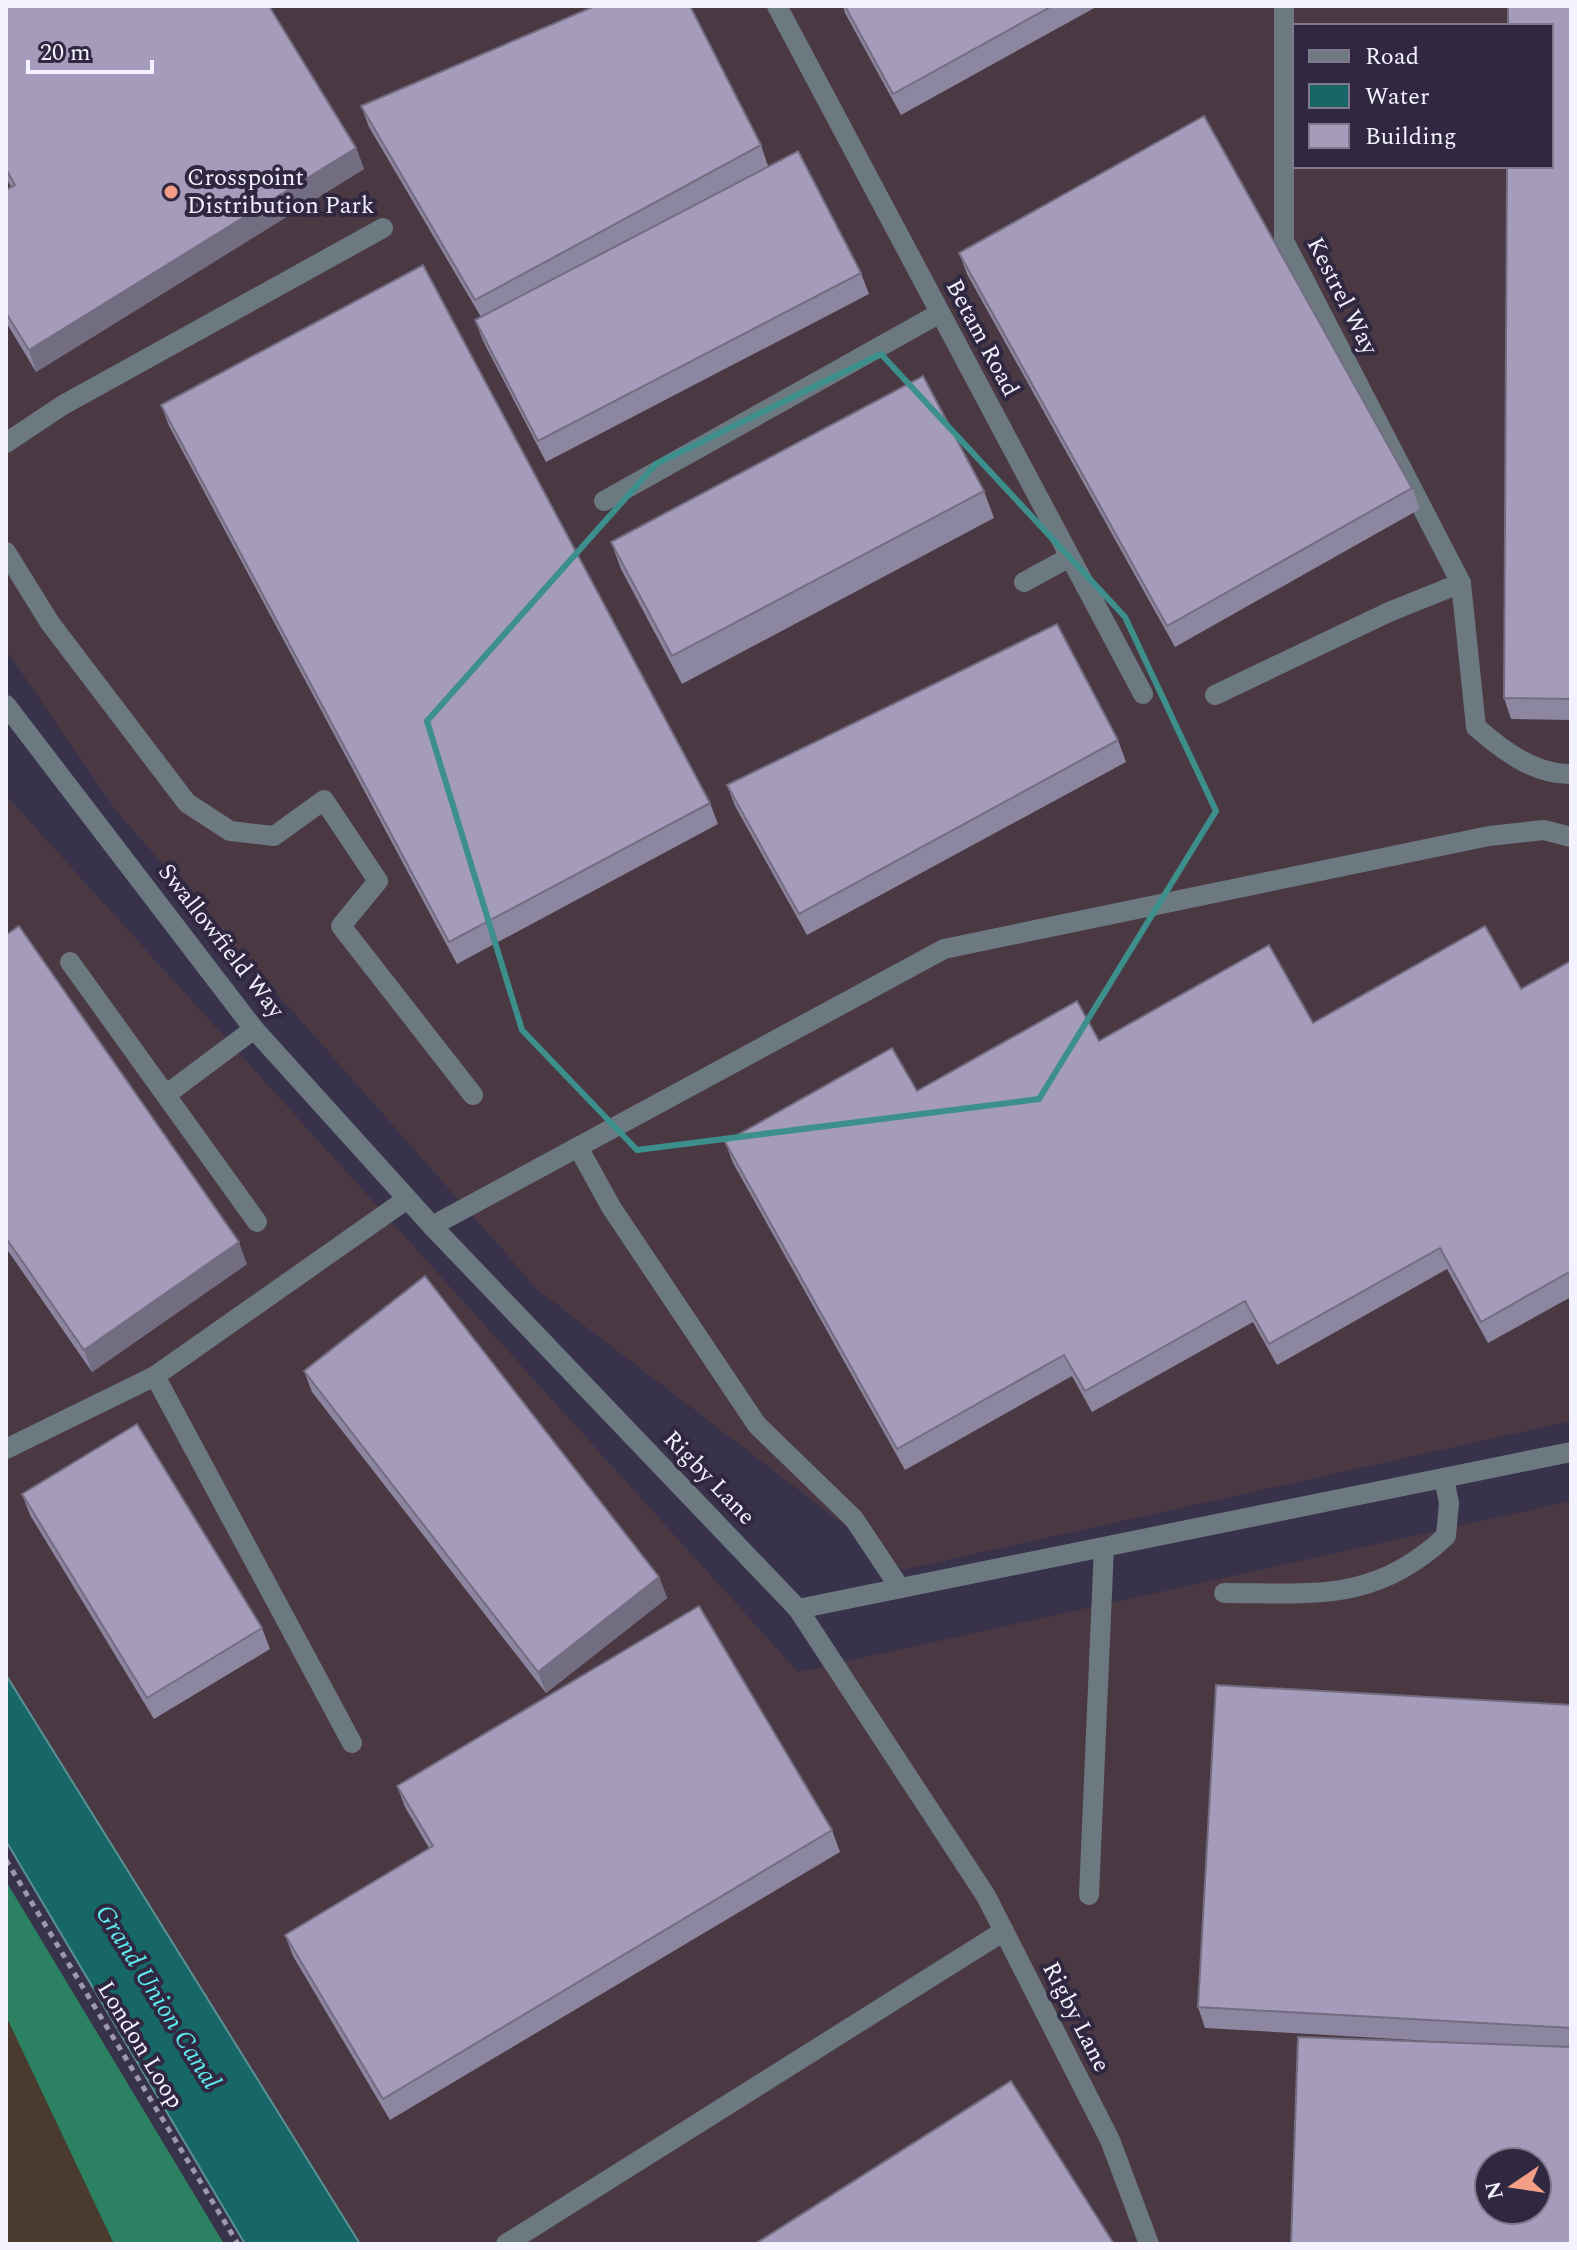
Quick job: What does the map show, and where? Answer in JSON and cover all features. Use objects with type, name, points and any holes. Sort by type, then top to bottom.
[{"type":"street","name":"Betam Road","points":[[777,6],[1143,694]]},
{"type":"street","name":"Kestrel Way","points":[[1284,6],[1284,241],[1461,583]]},
{"type":"street","points":[[6,443],[63,405],[383,228]]},
{"type":"street","points":[[604,501],[940,313]]},
{"type":"street","points":[[6,552],[50,623],[187,803],[230,831],[274,836],[324,800],[378,881],[341,926],[473,1095]]},
{"type":"street","points":[[1024,582],[1068,558]]},
{"type":"street","points":[[1215,695],[1389,612],[1461,583],[1476,727],[1505,752],[1557,774],[1571,774]]},
{"type":"street","name":"Swallowfield Way","points":[[6,705],[254,1029],[407,1199]]},
{"type":"street","points":[[432,1226],[944,949],[1489,836],[1544,830],[1571,837]]},
{"type":"street","points":[[70,962],[257,1222]]},
{"type":"street","points":[[167,1094],[254,1029]]},
{"type":"street","points":[[578,1147],[611,1207],[757,1425],[854,1519],[900,1588]]},
{"type":"street","points":[[6,1449],[155,1376],[407,1199]]},
{"type":"street","name":"Rigby Lane","points":[[407,1199],[798,1609],[986,1896],[1110,2140],[1149,2244]]},
{"type":"street","points":[[155,1376],[352,1743]]},
{"type":"street","points":[[798,1609],[1571,1452]]},
{"type":"street","points":[[1224,1593],[1336,1593],[1383,1581],[1419,1561],[1446,1536],[1449,1503],[1444,1478]]},
{"type":"street","points":[[1089,1895],[1104,1547]]},
{"type":"street","points":[[506,2244],[1004,1931]]},
{"type":"path","name":"London Loop","points":[[6,1860],[238,2244]]},
{"type":"highlighted area","points":[[881,354],[1125,617],[1216,811],[1039,1099],[637,1150],[522,1030],[427,721],[656,464]]},
{"type":"shaded area","points":[[6,6],[1571,6],[1571,1421],[903,1570],[538,1290],[117,812],[6,650]]},
{"type":"shaded area","points":[[6,795],[798,1672],[1571,1501],[1571,2244],[360,2244],[6,1675]]},
{"type":"shaded area","points":[[6,1881],[224,2244],[114,2244],[6,2016]]},
{"type":"shaded area","points":[[6,1949],[188,2244],[6,2244]]},
{"type":"water","name":"Grand Union Canal","points":[[6,1675],[360,2244],[245,2244],[6,1841]]},
{"type":"building","name":"Crosspoint Distribution Park","points":[[6,6],[269,6],[356,148],[29,350],[6,313],[6,190],[15,185],[6,169]]},
{"type":"building","points":[[595,6],[690,6],[761,145],[475,300],[361,106]]},
{"type":"building","points":[[845,6],[1052,6],[893,94]]},
{"type":"building","points":[[1508,6],[1571,6],[1571,699],[1504,698],[1507,168],[1553,168],[1553,24],[1508,24]]},
{"type":"building","points":[[1204,116],[1412,488],[1167,626],[959,253]]},
{"type":"building","points":[[798,151],[861,273],[538,441],[475,320]]},
{"type":"building","points":[[423,265],[710,803],[449,942],[161,405]]},
{"type":"building","points":[[923,376],[984,491],[672,656],[611,542]]},
{"type":"building","points":[[1057,624],[1118,740],[799,914],[727,785]]},
{"type":"building","points":[[19,926],[239,1242],[84,1350],[6,1238],[6,935]]},
{"type":"building","points":[[1485,926],[1521,989],[1571,961],[1571,1271],[1481,1322],[1440,1248],[1269,1344],[1245,1301],[1085,1391],[1064,1355],[897,1449],[725,1142],[892,1048],[917,1091],[1077,1001],[1099,1041],[1269,945],[1313,1023]]},
{"type":"building","points":[[425,1276],[659,1577],[538,1672],[304,1371]]},
{"type":"building","points":[[137,1424],[262,1628],[147,1698],[22,1494]]},
{"type":"building","points":[[699,1606],[832,1830],[383,2099],[285,1935],[433,1846],[397,1786]]},
{"type":"building","points":[[1216,1685],[1571,1705],[1571,2028],[1198,2007]]},
{"type":"building","points":[[1298,2037],[1571,2047],[1571,2244],[1291,2244]]},
{"type":"building","points":[[1011,2081],[1114,2244],[755,2244]]},
{"type":"place","name":"Crosspoint Distribution Park","points":[[171,192]]}]
